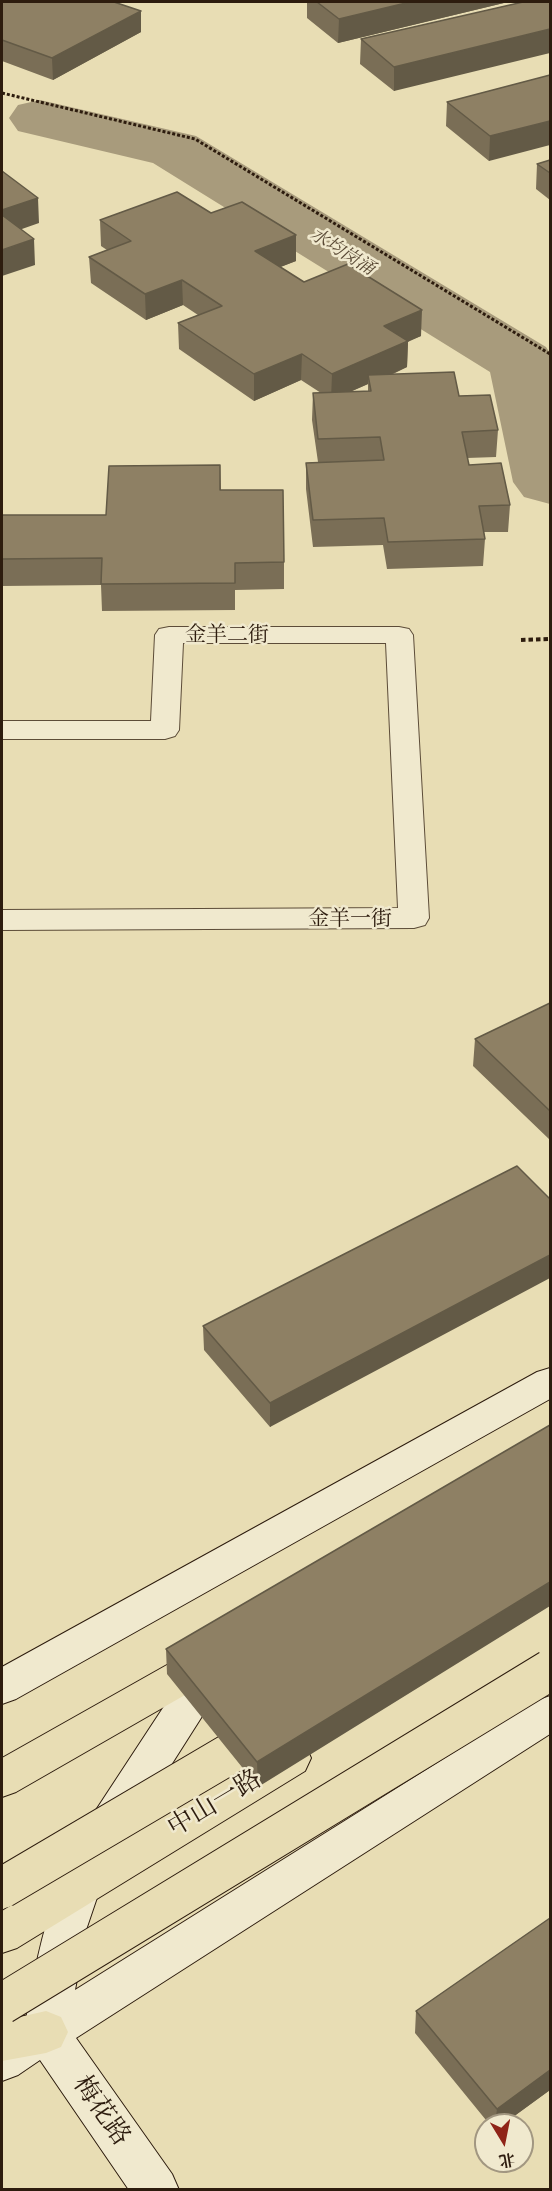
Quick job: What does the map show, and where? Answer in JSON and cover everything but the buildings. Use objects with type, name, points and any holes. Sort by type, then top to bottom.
[{"type":"main road","points":[[2,1779],[230,1649]]},
{"type":"main road","points":[[2,2004],[550,1670]]},
{"type":"main road","name":"中山一路","points":[[2,1888],[309,1726],[77,1888],[2,1934]]},
{"type":"main road","points":[[2,2042],[46,2032]]},
{"type":"street","name":"金羊二街","points":[[2,730],[165,730],[169,635],[399,635]]},
{"type":"street","name":"金羊一街","points":[[2,920],[414,918],[399,635]]},
{"type":"street","points":[[2,1687],[550,1382]]},
{"type":"street","points":[[46,2032],[55,1976],[77,1888],[110,1825],[230,1649]]},
{"type":"street","points":[[2,2060],[550,1713]]},
{"type":"street","points":[[2,2031],[46,2032]]},
{"type":"street","name":"梅花路","points":[[46,2032],[156,2190]]},
{"type":"path","points":[[2,93],[195,139],[550,354]]},
{"type":"path","points":[[522,640],[550,639]]},
{"type":"waterway","name":"水均岗涌","points":[[40,118],[174,149],[522,362],[550,482]]}]
